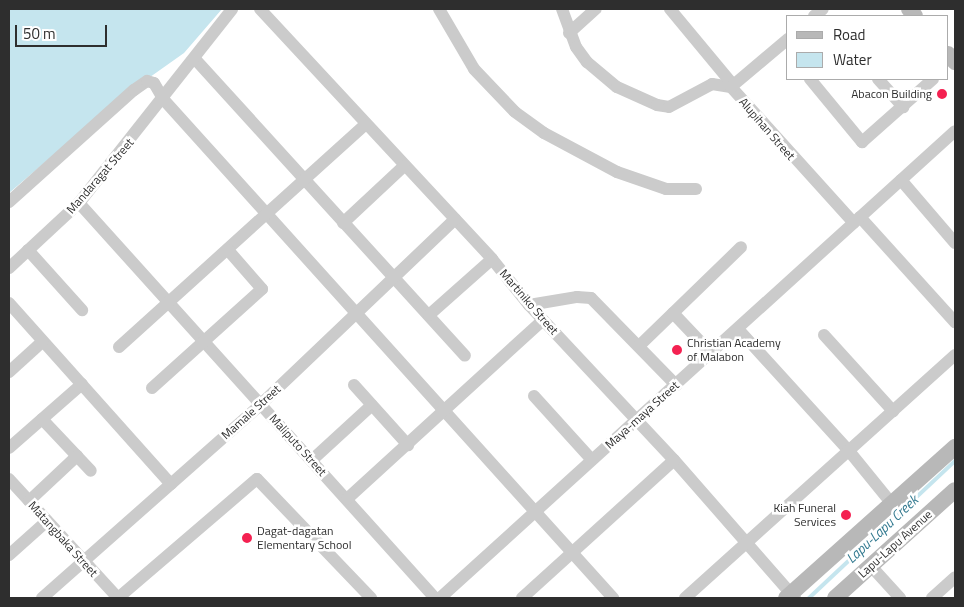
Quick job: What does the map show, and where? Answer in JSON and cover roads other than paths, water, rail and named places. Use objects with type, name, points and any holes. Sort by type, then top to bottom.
[{"type":"main road","points":[[791,597],[955,447]]},
{"type":"main road","name":"Lapu-Lapu Avenue","points":[[835,598],[955,490]]},
{"type":"street","name":"Mandaragat Street","points":[[9,268],[79,203],[164,100],[232,9]]},
{"type":"street","name":"Martiniko Street","points":[[260,9],[365,125],[492,259],[543,320],[674,460],[747,542],[791,597]]},
{"type":"street","points":[[439,9],[474,69],[515,112],[544,133],[617,172],[666,189],[696,189]]},
{"type":"street","name":"Alupihan Street","points":[[562,9],[569,33],[587,62],[617,86],[657,105],[669,107],[712,84],[732,86],[955,322]]},
{"type":"street","points":[[569,33],[596,9]]},
{"type":"street","points":[[670,9],[732,86],[786,46]]},
{"type":"street","points":[[195,59],[465,356]]},
{"type":"street","points":[[811,80],[862,142],[932,80]]},
{"type":"street","points":[[879,80],[903,106]]},
{"type":"street","points":[[9,202],[143,84],[154,83],[164,100],[613,598]]},
{"type":"street","points":[[119,348],[365,125]]},
{"type":"street","name":"Maya-maya Street","points":[[440,598],[955,131]]},
{"type":"street","points":[[343,222],[404,166]]},
{"type":"street","points":[[901,180],[955,243]]},
{"type":"street","name":"Maliputo Street","points":[[79,203],[168,304],[312,460],[435,598]]},
{"type":"street","name":"Mamale Street","points":[[42,598],[261,404],[395,279],[455,220]]},
{"type":"street","points":[[639,346],[742,246]]},
{"type":"street","points":[[28,250],[82,310]]},
{"type":"street","points":[[152,388],[262,287],[228,250]]},
{"type":"street","points":[[429,316],[492,259]]},
{"type":"street","points":[[530,305],[576,297],[591,298],[676,385]]},
{"type":"street","points":[[9,303],[171,484]]},
{"type":"street","points":[[673,313],[711,353]]},
{"type":"street","points":[[347,499],[445,412],[543,320]]},
{"type":"street","points":[[738,329],[849,451],[892,504]]},
{"type":"street","points":[[824,335],[893,411]]},
{"type":"street","points":[[9,372],[42,342]]},
{"type":"street","points":[[685,598],[955,355]]},
{"type":"street","points":[[9,448],[82,384]]},
{"type":"street","points":[[354,385],[408,445]]},
{"type":"street","points":[[534,396],[592,460]]},
{"type":"street","points":[[312,460],[372,405]]},
{"type":"street","points":[[42,419],[91,471]]},
{"type":"street","points":[[29,501],[77,456]]},
{"type":"street","points":[[522,598],[674,460]]},
{"type":"street","points":[[118,598],[257,478],[371,598]]},
{"type":"street","name":"Matangbaka Street","points":[[9,479],[118,598]]},
{"type":"street","points":[[9,555],[47,521]]},
{"type":"street","points":[[870,565],[900,598]]},
{"type":"street","points":[[932,598],[955,577]]},
{"type":"water","points":[[9,9],[222,9],[184,53],[119,99],[9,193]]},
{"type":"waterway","name":"Lapu-Lapu Creek","points":[[809,598],[955,461]]},
{"type":"place","name":"Abacon Building","points":[[942,94]]},
{"type":"place","name":"Christian Academy of Malabon","points":[[677,350]]},
{"type":"place","name":"Kiah Funeral Services","points":[[846,515]]},
{"type":"place","name":"Dagat-dagatan Elementary School","points":[[247,538]]}]
